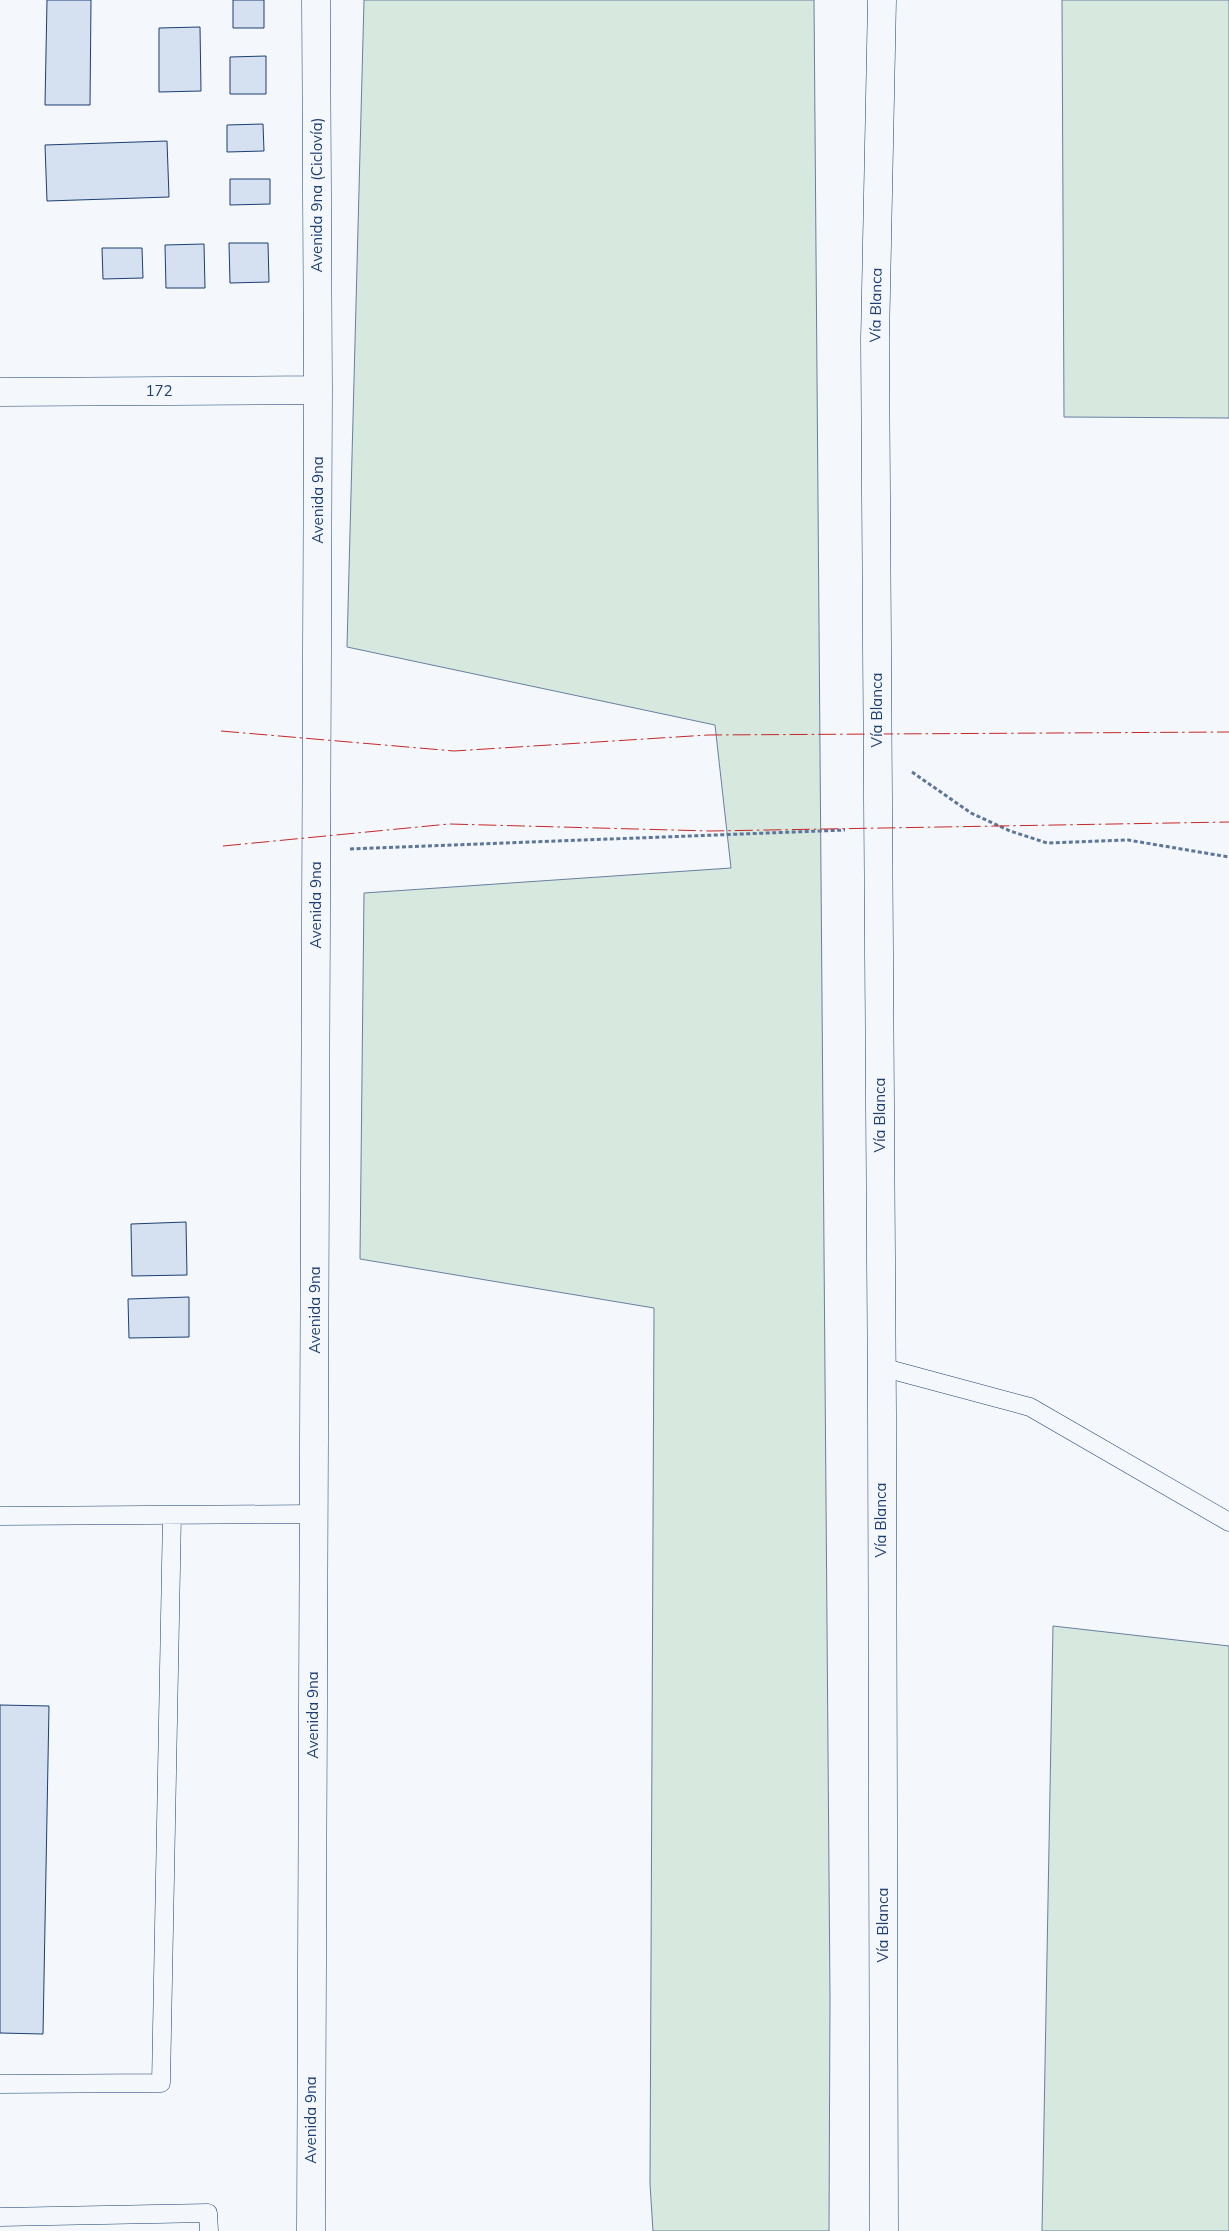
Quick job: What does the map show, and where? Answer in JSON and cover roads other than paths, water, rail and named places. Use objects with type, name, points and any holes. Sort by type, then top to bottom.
[{"type":"main road","name":"Avenida 9na (Ciclovía)","points":[[316,0],[318,390]]},
{"type":"main road","name":"Vía Blanca","points":[[882,0],[875,340],[884,2231]]},
{"type":"main road","name":"172","points":[[0,392],[318,390]]},
{"type":"main road","name":"Avenida 9na","points":[[311,2231],[318,390]]},
{"type":"lane","points":[[881,1367],[1030,1407],[1229,1522]]},
{"type":"lane","points":[[0,1516],[314,1514]]},
{"type":"lane","points":[[0,2084],[161,2083],[172,1515]]},
{"type":"lane","points":[[0,2217],[21,2224],[208,2213],[209,2231]]}]
